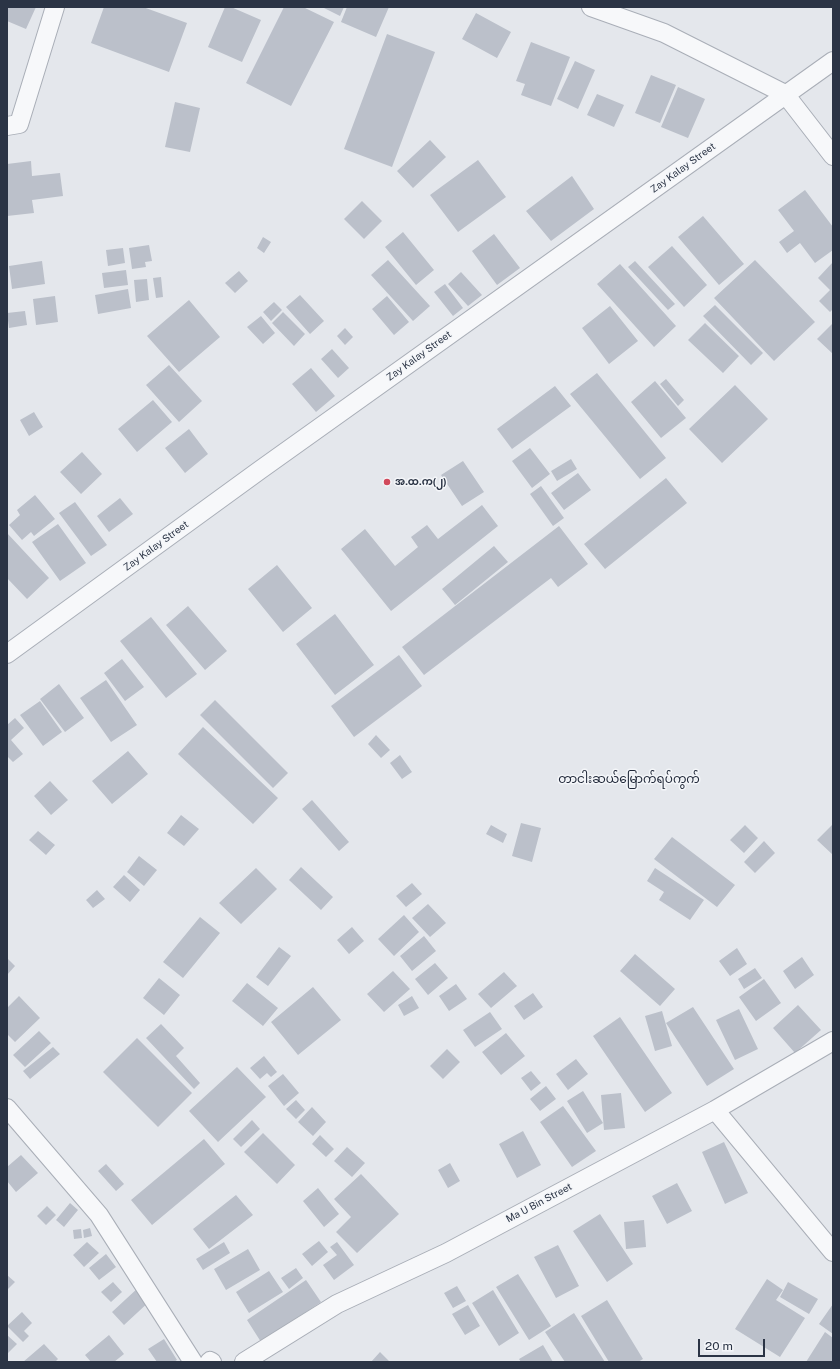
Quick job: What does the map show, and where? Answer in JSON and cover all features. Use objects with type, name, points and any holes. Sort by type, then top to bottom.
[{"type":"street","points":[[7,126],[19,124],[55,7]]},
{"type":"street","points":[[591,7],[664,33],[785,94],[833,156]]},
{"type":"street","name":"Zay Kalay Street","points":[[7,654],[273,460],[833,61]]},
{"type":"street","name":"Ma U Bin Street","points":[[244,1362],[337,1304],[446,1253],[715,1110],[833,1041]]},
{"type":"street","points":[[7,1108],[99,1215],[193,1362]]},
{"type":"street","points":[[715,1110],[833,1252]]},
{"type":"building","points":[[7,7],[36,7],[26,29],[7,21]]},
{"type":"building","points":[[104,7],[143,7],[187,23],[169,72],[91,43]]},
{"type":"building","points":[[225,7],[231,7],[261,20],[242,62],[208,47]]},
{"type":"building","points":[[284,7],[303,7],[334,22],[291,106],[246,83]]},
{"type":"building","points":[[322,7],[344,7],[340,16]]},
{"type":"building","points":[[347,7],[389,7],[376,37],[341,22]]},
{"type":"building","points":[[476,13],[511,32],[497,58],[462,39]]},
{"type":"building","points":[[387,34],[435,52],[392,167],[344,149]]},
{"type":"building","points":[[531,42],[570,57],[551,106],[521,95],[525,84],[516,81]]},
{"type":"building","points":[[575,61],[595,70],[578,109],[557,99]]},
{"type":"building","points":[[651,75],[676,85],[660,123],[635,113]]},
{"type":"building","points":[[678,87],[705,99],[688,138],[661,127]]},
{"type":"building","points":[[597,94],[624,105],[614,127],[587,115]]},
{"type":"building","points":[[175,102],[200,108],[190,152],[165,147]]},
{"type":"building","points":[[430,140],[446,157],[413,188],[397,171]]},
{"type":"building","points":[[478,160],[506,197],[458,232],[430,195]]},
{"type":"building","points":[[31,161],[32,176],[60,173],[63,196],[32,200],[34,213],[7,216],[7,164]]},
{"type":"building","points":[[572,176],[594,209],[551,241],[526,211]]},
{"type":"building","points":[[805,190],[833,227],[833,250],[815,263],[800,243],[787,253],[779,242],[794,231],[778,210]]},
{"type":"building","points":[[362,201],[382,221],[364,239],[344,219]]},
{"type":"building","points":[[703,216],[744,264],[719,285],[678,237]]},
{"type":"building","points":[[403,232],[434,270],[416,285],[385,247]]},
{"type":"building","points":[[494,234],[520,268],[497,285],[472,251]]},
{"type":"building","points":[[263,237],[271,242],[264,253],[257,248]]},
{"type":"building","points":[[149,245],[152,261],[145,262],[146,267],[132,269],[129,248]]},
{"type":"building","points":[[672,246],[707,285],[684,307],[648,267]]},
{"type":"building","points":[[123,248],[125,263],[108,266],[106,250]]},
{"type":"building","points":[[388,260],[430,306],[413,321],[371,275]]},
{"type":"building","points":[[755,260],[815,322],[774,361],[714,298]]},
{"type":"building","points":[[42,261],[45,284],[12,289],[9,266]]},
{"type":"building","points":[[635,261],[675,304],[668,310],[628,267]]},
{"type":"building","points":[[833,262],[833,309],[830,312],[819,301],[830,290],[818,278]]},
{"type":"building","points":[[620,264],[676,326],[654,347],[597,284]]},
{"type":"building","points":[[126,270],[128,285],[104,288],[102,273]]},
{"type":"building","points":[[239,271],[248,281],[235,293],[225,283]]},
{"type":"building","points":[[461,272],[482,295],[468,306],[448,284]]},
{"type":"building","points":[[161,277],[163,297],[156,298],[153,278]]},
{"type":"building","points":[[147,279],[149,300],[136,302],[134,280]]},
{"type":"building","points":[[445,284],[463,308],[453,316],[434,292]]},
{"type":"building","points":[[128,289],[131,308],[98,314],[95,295]]},
{"type":"building","points":[[300,295],[324,321],[310,334],[286,307]]},
{"type":"building","points":[[55,296],[58,322],[36,325],[33,299]]},
{"type":"building","points":[[387,296],[409,322],[394,335],[372,309]]},
{"type":"building","points":[[189,300],[220,337],[179,372],[147,336]]},
{"type":"building","points":[[274,302],[282,310],[271,321],[263,312]]},
{"type":"building","points":[[715,305],[763,353],[751,365],[703,316]]},
{"type":"building","points":[[610,306],[638,341],[609,364],[582,328]]},
{"type":"building","points":[[25,311],[27,325],[9,328],[7,313]]},
{"type":"building","points":[[283,312],[305,334],[294,346],[272,323]]},
{"type":"building","points":[[261,316],[275,333],[263,344],[247,327]]},
{"type":"building","points":[[705,323],[739,356],[723,373],[688,340]]},
{"type":"building","points":[[833,323],[833,354],[817,339]]},
{"type":"building","points":[[345,328],[353,337],[345,345],[337,336]]},
{"type":"building","points":[[332,349],[349,368],[338,378],[321,359]]},
{"type":"building","points":[[169,365],[202,401],[179,422],[146,385]]},
{"type":"building","points":[[311,368],[335,396],[316,412],[292,384]]},
{"type":"building","points":[[597,373],[666,458],[640,479],[570,394]]},
{"type":"building","points":[[666,379],[684,400],[678,406],[660,384]]},
{"type":"building","points":[[655,381],[686,418],[661,438],[631,402]]},
{"type":"building","points":[[735,385],[768,419],[722,463],[689,429]]},
{"type":"building","points":[[555,386],[571,406],[512,449],[497,429]]},
{"type":"building","points":[[153,400],[172,422],[137,452],[118,429]]},
{"type":"building","points":[[34,412],[43,427],[29,436],[20,420]]},
{"type":"building","points":[[189,429],[208,454],[185,473],[165,448]]},
{"type":"building","points":[[530,448],[550,474],[532,488],[512,461]]},
{"type":"building","points":[[82,452],[102,474],[81,494],[60,472]]},
{"type":"building","points":[[571,459],[577,469],[557,481],[551,471]]},
{"type":"building","points":[[463,461],[484,492],[462,506],[441,475]]},
{"type":"building","points":[[578,473],[591,490],[564,510],[551,493]]},
{"type":"building","points":[[666,478],[687,503],[605,569],[584,544]]},
{"type":"building","points":[[541,486],[564,518],[553,526],[530,494]]},
{"type":"building","points":[[35,495],[55,519],[34,536],[31,532],[22,540],[9,525],[20,515],[17,510]]},
{"type":"building","points":[[120,498],[133,514],[109,532],[97,516]]},
{"type":"building","points":[[75,502],[107,545],[91,556],[59,513]]},
{"type":"building","points":[[482,505],[498,526],[391,611],[341,549],[365,529],[395,566],[418,547],[411,537],[427,525],[438,539]]},
{"type":"building","points":[[58,524],[86,563],[60,581],[32,542]]},
{"type":"building","points":[[559,526],[588,564],[558,587],[551,578],[424,675],[402,647]]},
{"type":"building","points":[[7,533],[49,578],[27,599],[7,578]]},
{"type":"building","points":[[494,546],[508,562],[455,605],[442,589]]},
{"type":"building","points":[[277,565],[312,608],[283,632],[248,589]]},
{"type":"building","points":[[188,606],[227,651],[205,670],[166,625]]},
{"type":"building","points":[[335,614],[374,665],[335,695],[296,644]]},
{"type":"building","points":[[151,617],[197,674],[166,698],[120,641]]},
{"type":"building","points":[[399,655],[422,686],[354,737],[331,706]]},
{"type":"building","points":[[122,659],[144,687],[125,701],[104,673]]},
{"type":"building","points":[[106,680],[137,725],[111,742],[80,698]]},
{"type":"building","points":[[59,684],[84,718],[65,732],[40,699]]},
{"type":"building","points":[[215,700],[288,773],[273,788],[200,715]]},
{"type":"building","points":[[40,701],[62,732],[43,746],[20,715]]},
{"type":"building","points":[[15,718],[24,728],[11,740],[23,754],[13,762],[7,756],[7,725]]},
{"type":"building","points":[[203,727],[278,798],[253,824],[178,754]]},
{"type":"building","points":[[376,735],[390,750],[381,758],[368,744]]},
{"type":"building","points":[[128,751],[148,774],[112,804],[92,781]]},
{"type":"building","points":[[400,755],[412,772],[402,779],[390,763]]},
{"type":"building","points":[[50,781],[68,800],[51,815],[34,796]]},
{"type":"building","points":[[312,800],[349,842],[339,851],[302,809]]},
{"type":"building","points":[[181,815],[199,829],[184,846],[167,833]]},
{"type":"building","points":[[521,823],[541,828],[532,862],[512,856]]},
{"type":"building","points":[[491,825],[507,834],[503,843],[486,834]]},
{"type":"building","points":[[745,825],[758,838],[744,853],[730,840]]},
{"type":"building","points":[[832,825],[833,826],[833,855],[817,840]]},
{"type":"building","points":[[38,831],[55,845],[46,855],[29,840]]},
{"type":"building","points":[[672,837],[735,885],[717,907],[654,859]]},
{"type":"building","points":[[764,841],[775,853],[755,873],[744,862]]},
{"type":"building","points":[[139,856],[157,870],[144,886],[127,872]]},
{"type":"building","points":[[301,867],[333,897],[321,910],[289,880]]},
{"type":"building","points":[[256,868],[277,889],[241,924],[219,903]]},
{"type":"building","points":[[655,868],[704,900],[690,920],[659,900],[664,892],[647,881]]},
{"type":"building","points":[[124,875],[140,890],[130,902],[113,887]]},
{"type":"building","points":[[412,883],[422,894],[406,907],[396,896]]},
{"type":"building","points":[[97,890],[105,899],[93,908],[86,900]]},
{"type":"building","points":[[428,904],[446,923],[430,937],[412,918]]},
{"type":"building","points":[[404,915],[419,932],[394,956],[378,939]]},
{"type":"building","points":[[200,917],[220,933],[183,978],[163,962]]},
{"type":"building","points":[[352,927],[364,941],[349,954],[337,940]]},
{"type":"building","points":[[424,936],[436,951],[412,971],[400,956]]},
{"type":"building","points":[[279,947],[291,956],[268,986],[256,977]]},
{"type":"building","points":[[737,948],[747,964],[730,976],[719,961]]},
{"type":"building","points":[[635,954],[675,989],[660,1006],[620,971]]},
{"type":"building","points":[[802,957],[814,975],[795,989],[783,971]]},
{"type":"building","points":[[7,958],[15,966],[7,975]]},
{"type":"building","points":[[435,963],[448,978],[428,995],[415,979]]},
{"type":"building","points":[[755,968],[762,978],[744,989],[738,979]]},
{"type":"building","points":[[393,971],[410,989],[384,1012],[367,994]]},
{"type":"building","points":[[504,972],[517,986],[491,1008],[478,994]]},
{"type":"building","points":[[159,978],[180,995],[164,1015],[143,998]]},
{"type":"building","points":[[764,979],[781,1003],[756,1021],[739,997]]},
{"type":"building","points":[[247,983],[278,1008],[263,1026],[232,1001]]},
{"type":"building","points":[[456,984],[467,999],[449,1011],[439,996]]},
{"type":"building","points":[[313,987],[341,1020],[298,1055],[271,1022]]},
{"type":"building","points":[[533,993],[543,1007],[524,1020],[514,1006]]},
{"type":"building","points":[[19,996],[40,1018],[15,1042],[7,1034],[7,1008]]},
{"type":"building","points":[[412,996],[419,1008],[404,1016],[398,1005]]},
{"type":"building","points":[[798,1005],[821,1030],[795,1053],[773,1028]]},
{"type":"building","points":[[693,1007],[734,1069],[707,1086],[666,1023]]},
{"type":"building","points":[[739,1009],[758,1049],[735,1060],[716,1020]]},
{"type":"building","points":[[662,1011],[672,1046],[655,1051],[645,1016]]},
{"type":"building","points":[[490,1012],[502,1029],[475,1047],[463,1030]]},
{"type":"building","points":[[620,1017],[672,1093],[645,1112],[593,1036]]},
{"type":"building","points":[[161,1024],[184,1048],[176,1056],[200,1083],[194,1089],[146,1038]]},
{"type":"building","points":[[39,1031],[51,1043],[25,1067],[13,1055]]},
{"type":"building","points":[[506,1033],[525,1056],[501,1075],[482,1052]]},
{"type":"building","points":[[137,1038],[192,1093],[158,1127],[103,1072]]},
{"type":"building","points":[[53,1047],[60,1054],[30,1079],[23,1071]]},
{"type":"building","points":[[447,1049],[460,1062],[443,1079],[430,1066]]},
{"type":"building","points":[[264,1056],[277,1072],[271,1077],[267,1073],[260,1079],[250,1068]]},
{"type":"building","points":[[576,1059],[588,1074],[568,1090],[556,1074]]},
{"type":"building","points":[[237,1067],[266,1097],[218,1142],[189,1111]]},
{"type":"building","points":[[531,1071],[541,1083],[531,1091],[521,1078]]},
{"type":"building","points":[[283,1074],[299,1093],[284,1106],[268,1086]]},
{"type":"building","points":[[546,1086],[556,1099],[540,1111],[530,1099]]},
{"type":"building","points":[[583,1091],[603,1123],[587,1133],[567,1101]]},
{"type":"building","points":[[621,1093],[625,1128],[604,1130],[601,1095]]},
{"type":"building","points":[[296,1100],[305,1110],[296,1119],[286,1109]]},
{"type":"building","points":[[563,1106],[596,1151],[572,1167],[540,1122]]},
{"type":"building","points":[[312,1107],[326,1122],[313,1136],[298,1122]]},
{"type":"building","points":[[252,1120],[260,1129],[241,1147],[233,1139]]},
{"type":"building","points":[[523,1131],[541,1165],[517,1178],[499,1144]]},
{"type":"building","points":[[263,1133],[295,1165],[277,1184],[244,1152]]},
{"type":"building","points":[[320,1135],[334,1149],[326,1157],[312,1144]]},
{"type":"building","points":[[204,1139],[225,1164],[152,1225],[131,1200]]},
{"type":"building","points":[[724,1142],[748,1193],[725,1204],[702,1152]]},
{"type":"building","points":[[347,1147],[365,1163],[352,1177],[334,1161]]},
{"type":"building","points":[[21,1155],[38,1173],[16,1192],[7,1181],[7,1167]]},
{"type":"building","points":[[450,1163],[460,1181],[448,1188],[438,1170]]},
{"type":"building","points":[[106,1164],[124,1184],[116,1191],[98,1171]]},
{"type":"building","points":[[361,1174],[399,1214],[357,1253],[336,1232],[351,1217],[334,1199]]},
{"type":"building","points":[[677,1183],[692,1211],[667,1224],[652,1196]]},
{"type":"building","points":[[318,1188],[339,1214],[324,1227],[303,1201]]},
{"type":"building","points":[[236,1195],[253,1215],[209,1249],[193,1229]]},
{"type":"building","points":[[70,1203],[78,1210],[64,1227],[56,1220]]},
{"type":"building","points":[[47,1206],[56,1215],[46,1225],[37,1216]]},
{"type":"building","points":[[600,1214],[633,1264],[607,1282],[573,1231]]},
{"type":"building","points":[[644,1220],[646,1247],[626,1249],[624,1222]]},
{"type":"building","points":[[90,1228],[92,1236],[84,1238],[83,1230]]},
{"type":"building","points":[[81,1229],[82,1238],[74,1239],[73,1230]]},
{"type":"building","points":[[319,1241],[328,1252],[312,1266],[302,1254]]},
{"type":"building","points":[[87,1242],[99,1253],[84,1267],[73,1255]]},
{"type":"building","points":[[224,1242],[230,1253],[203,1270],[196,1259]]},
{"type":"building","points":[[337,1242],[354,1265],[334,1280],[323,1265],[337,1255],[330,1247]]},
{"type":"building","points":[[558,1245],[579,1286],[556,1298],[534,1257]]},
{"type":"building","points":[[248,1249],[260,1270],[226,1290],[214,1269]]},
{"type":"building","points":[[106,1254],[116,1267],[99,1280],[89,1268]]},
{"type":"building","points":[[296,1268],[303,1278],[289,1289],[281,1278]]},
{"type":"building","points":[[269,1271],[283,1292],[249,1313],[236,1292]]},
{"type":"building","points":[[518,1274],[551,1326],[529,1340],[496,1287]]},
{"type":"building","points":[[7,1275],[15,1282],[7,1290]]},
{"type":"building","points":[[767,1279],[783,1290],[776,1300],[805,1318],[780,1357],[735,1329]]},
{"type":"building","points":[[306,1280],[321,1302],[261,1342],[247,1320]]},
{"type":"building","points":[[113,1282],[122,1292],[111,1302],[101,1292]]},
{"type":"building","points":[[788,1282],[818,1299],[809,1314],[780,1297]]},
{"type":"building","points":[[457,1286],[466,1301],[453,1308],[444,1293]]},
{"type":"building","points":[[139,1287],[151,1300],[124,1325],[112,1312]]},
{"type":"building","points":[[493,1290],[519,1333],[499,1346],[472,1303]]},
{"type":"building","points":[[607,1300],[643,1359],[638,1362],[609,1362],[581,1316]]},
{"type":"building","points":[[833,1304],[833,1334],[819,1324]]},
{"type":"building","points":[[468,1305],[480,1326],[465,1335],[452,1314]]},
{"type":"building","points":[[22,1312],[32,1323],[24,1331],[29,1336],[23,1342],[7,1326]]},
{"type":"building","points":[[574,1313],[605,1362],[565,1362],[545,1332]]},
{"type":"building","points":[[825,1332],[833,1338],[833,1362],[806,1362]]},
{"type":"building","points":[[7,1335],[17,1344],[7,1354]]},
{"type":"building","points":[[109,1335],[124,1354],[114,1362],[91,1362],[85,1355]]},
{"type":"building","points":[[164,1339],[177,1360],[174,1362],[157,1362],[148,1349]]},
{"type":"building","points":[[44,1344],[58,1359],[55,1362],[23,1362]]},
{"type":"building","points":[[543,1345],[553,1362],[521,1362],[519,1359]]},
{"type":"building","points":[[380,1352],[390,1362],[371,1362]]},
{"type":"place","name":"အ.ထ.က(၂)","points":[[387,482]]},
{"type":"district","name":"တာငါးဆယ်မြောက်ရပ်ကွက်","points":[[629,779]]}]
